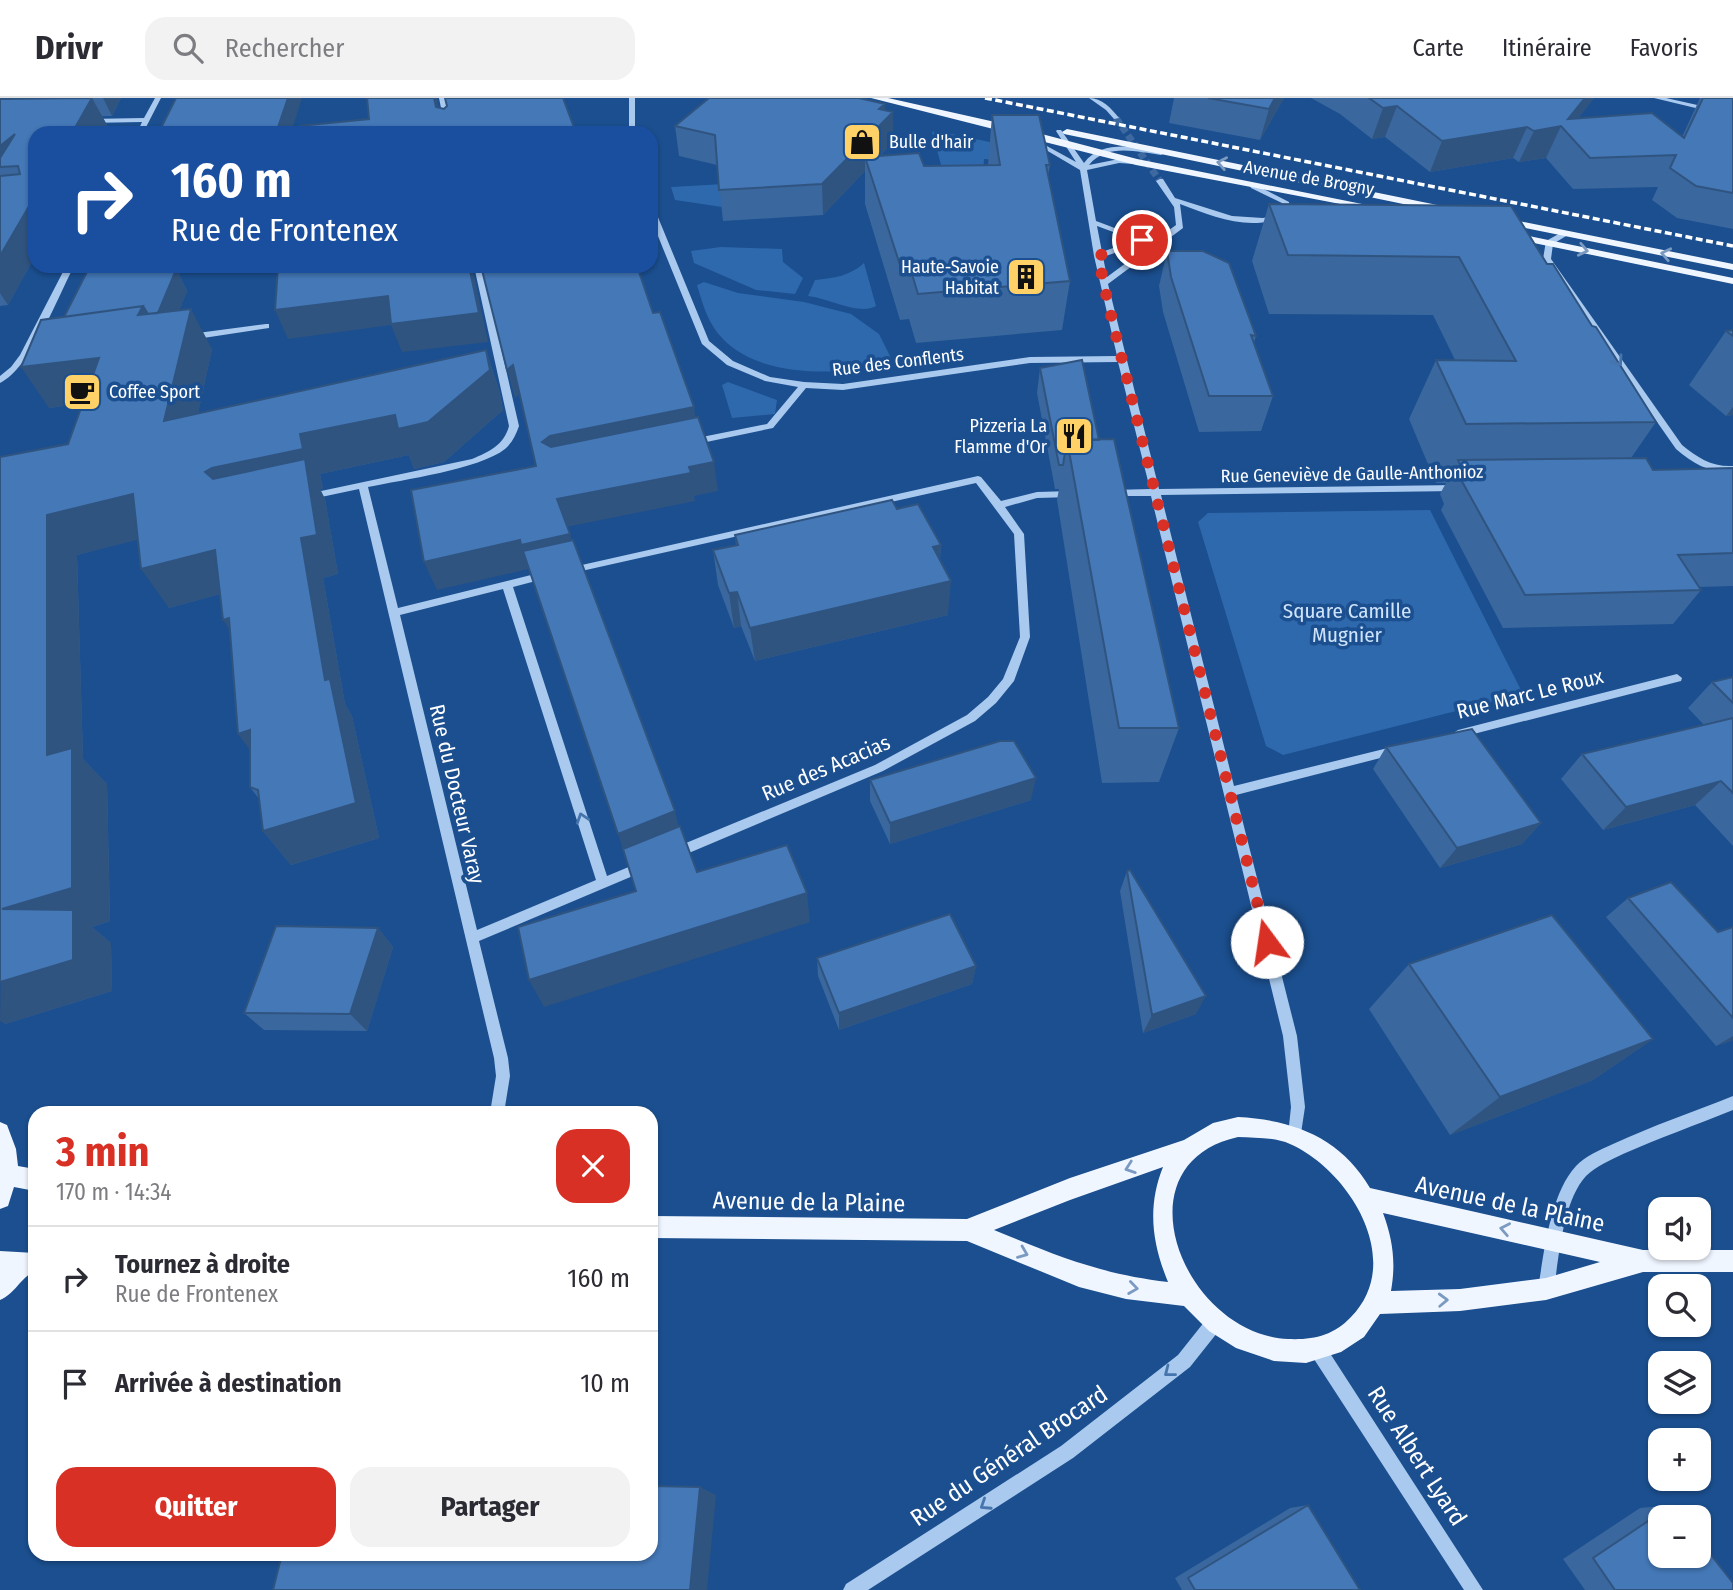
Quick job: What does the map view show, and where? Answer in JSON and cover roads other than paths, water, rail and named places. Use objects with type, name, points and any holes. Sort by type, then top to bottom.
[{"type":"main road","name":"Avenue de Brogny","points":[[876,98],[1004,127],[1136,162],[1453,223]]},
{"type":"main road","name":"Avenue de Brogny","points":[[1004,127],[1059,131],[1464,213],[1392,205],[1372,207]]},
{"type":"main road","points":[[1490,218],[1733,267]]},
{"type":"main road","points":[[1494,232],[1733,281]]},
{"type":"main road","points":[[1238,1127],[1267,1128],[1295,1135],[1322,1150],[1346,1172],[1366,1198],[1380,1232],[1384,1269],[1375,1303],[1361,1324],[1342,1340],[1318,1350],[1292,1352],[1265,1348],[1238,1337],[1214,1322],[1188,1295],[1170,1263],[1161,1230],[1163,1198],[1172,1170],[1190,1148],[1212,1133],[1238,1127]]},
{"type":"main road","points":[[0,1132],[8,1152],[8,1175],[0,1198]]},
{"type":"main road","name":"Avenue de la Plaine","points":[[967,1230],[1070,1189],[1190,1148]]},
{"type":"main road","points":[[8,1175],[28,1179]]},
{"type":"main road","name":"Avenue de la Plaine","points":[[1366,1198],[1643,1261],[1733,1261]]},
{"type":"main road","name":"Avenue de la Plaine","points":[[658,1227],[967,1230],[1079,1276],[1126,1288],[1188,1295]]},
{"type":"main road","name":"Avenue de la Plaine","points":[[1375,1303],[1460,1300],[1546,1289],[1643,1261]]},
{"type":"main road","points":[[0,1262],[28,1262]]},
{"type":"main road","points":[[0,1289],[28,1264]]},
{"type":"street","points":[[143,126],[158,98]]},
{"type":"street","points":[[442,98],[448,126]]},
{"type":"street","points":[[632,98],[632,126]]},
{"type":"street","points":[[1092,98],[1116,118]]},
{"type":"street","points":[[1657,98],[1733,115]]},
{"type":"street","points":[[80,121],[146,120]]},
{"type":"street","points":[[1004,127],[1055,150],[1083,169],[1119,161],[1136,162]]},
{"type":"street","points":[[1059,131],[1083,169],[1098,256],[1122,359],[1290,1036],[1298,1107],[1295,1135]]},
{"type":"street","points":[[1083,169],[1088,160],[1100,151],[1118,148],[1185,155]]},
{"type":"street","points":[[1104,283],[1175,230],[1181,220],[1160,181]]},
{"type":"street","points":[[1254,186],[1285,202],[1287,210],[1274,220]]},
{"type":"street","points":[[1172,199],[1226,216],[1262,221],[1296,217]]},
{"type":"street","points":[[1342,211],[1372,207]]},
{"type":"street","points":[[1093,222],[1142,240]]},
{"type":"street","name":"Rue des Conflents","points":[[658,227],[705,342],[716,353],[747,372],[768,379],[804,386],[843,387],[1030,360],[1122,359]]},
{"type":"street","points":[[1098,256],[1175,230]]},
{"type":"street","points":[[1567,233],[1549,243],[1547,259],[1679,447],[1707,472],[1733,469]]},
{"type":"street","points":[[0,380],[20,362],[66,273]]},
{"type":"street","points":[[299,499],[474,461],[490,455],[509,440],[514,426],[480,273]]},
{"type":"street","points":[[184,338],[266,326]]},
{"type":"street","points":[[20,362],[33,360]]},
{"type":"street","points":[[678,445],[770,426],[804,386]]},
{"type":"street","name":"Rue des Acacias","points":[[394,613],[507,585],[978,480],[1019,534],[1025,637],[1008,681],[992,700],[971,718],[879,768],[666,857]]},
{"type":"street","name":"Rue du Docteur Varay","points":[[363,485],[501,1058],[503,1076],[498,1106]]},
{"type":"street","name":"Rue Geneviève de Gaulle-Anthonioz","points":[[1155,492],[1465,488]]},
{"type":"street","points":[[1103,493],[1155,492]]},
{"type":"street","points":[[999,505],[1037,495],[1090,494]]},
{"type":"street","points":[[507,585],[603,883]]},
{"type":"street","name":"Rue Marc Le Roux","points":[[1447,737],[1677,678]]},
{"type":"street","points":[[1230,792],[1406,747]]},
{"type":"street","points":[[472,937],[653,862]]},
{"type":"street","points":[[1546,1289],[1554,1239],[1570,1190],[1582,1170],[1603,1157],[1733,1103]]},
{"type":"street","name":"Rue du Général Brocard","points":[[852,1590],[1067,1452],[1184,1361],[1214,1322]]},
{"type":"street","name":"Rue Albert Lyard","points":[[1318,1350],[1474,1590]]},
{"type":"tunnel","points":[[1116,118],[1160,181]]},
{"type":"railway","points":[[985,98],[1733,246]]},
{"type":"place","name":"Bulle d'hair","points":[[862,142]]},
{"type":"place","name":"Haute-Savoie Habitat","points":[[1026,277]]},
{"type":"place","name":"Coffee Sport","points":[[82,392]]},
{"type":"place","name":"Pizzeria La Flamme d'Or","points":[[1074,436]]},
{"type":"park label","name":"Square Camille Mugnier","points":[[1347,623]]}]
